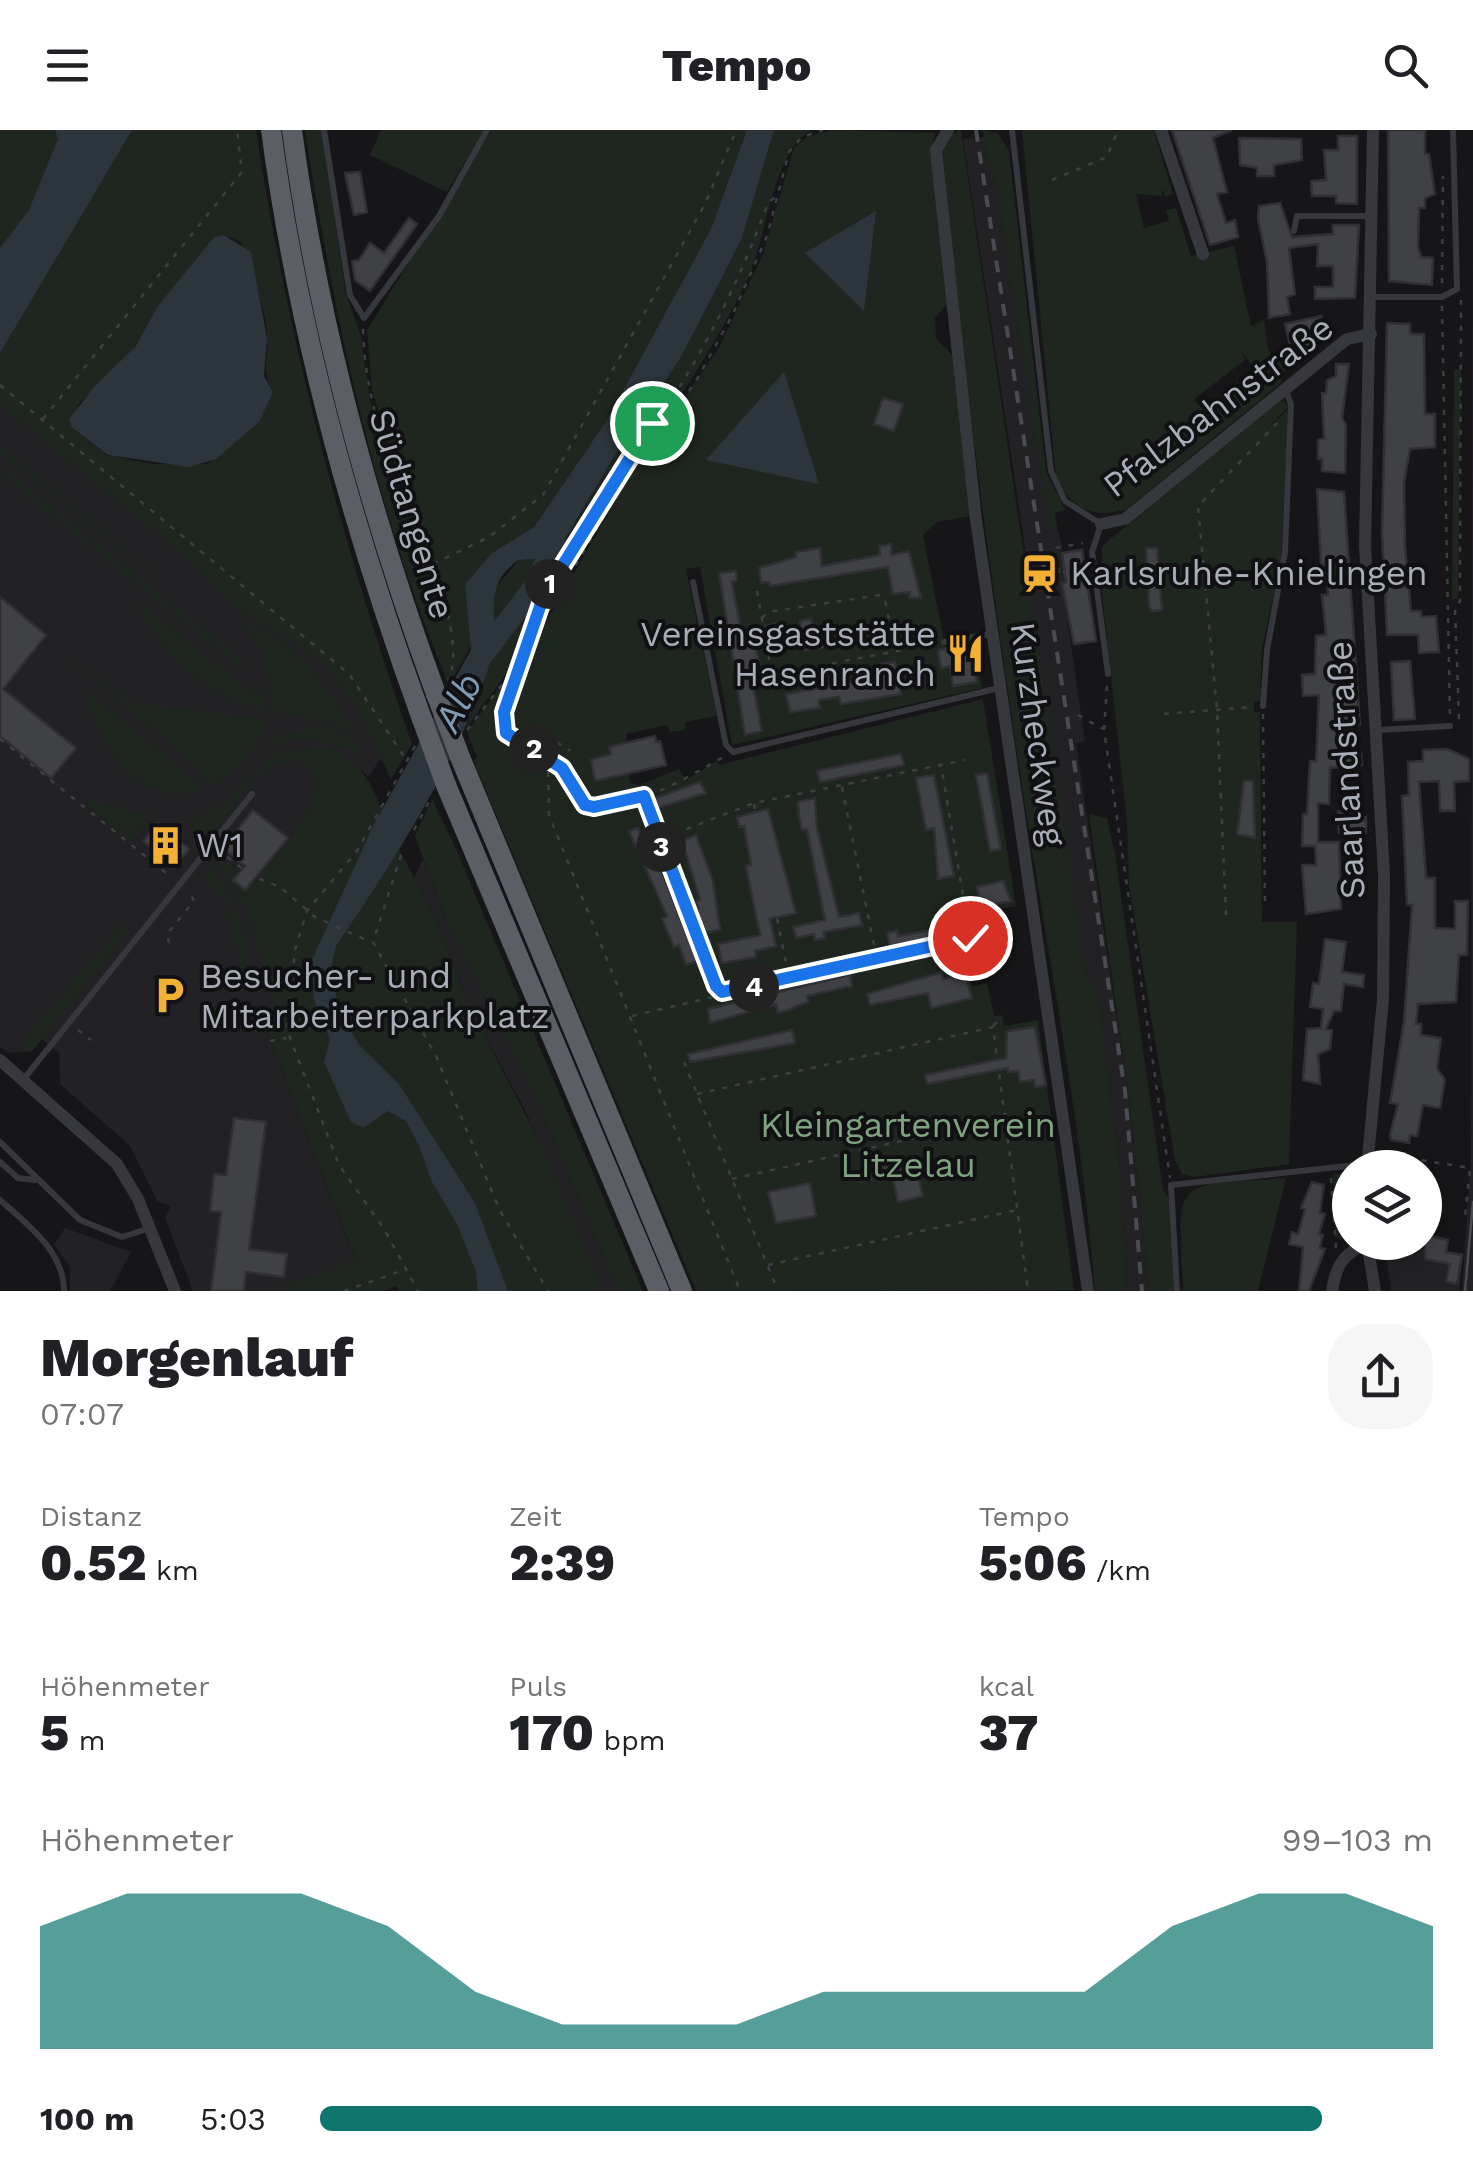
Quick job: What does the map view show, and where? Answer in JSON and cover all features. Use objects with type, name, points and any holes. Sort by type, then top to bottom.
[{"type":"highway","name":"Südtangente","points":[[271,130],[321,397],[378,599],[422,719],[440,789],[659,1291]]},
{"type":"highway","name":"Südtangente","points":[[292,130],[341,389],[398,590],[442,687],[460,757],[682,1291]]},
{"type":"street","name":"Kurzheckweg","points":[[948,130],[936,150],[993,634],[1088,1291]]},
{"type":"street","points":[[1161,130],[1203,254]]},
{"type":"street","name":"Saarlandstraße","points":[[1368,1150],[1382,999],[1384,874],[1365,546],[1373,130]]},
{"type":"street","name":"Pfalzbahnstraße","points":[[1101,524],[1125,519],[1347,339],[1371,334]]},
{"type":"street","points":[[0,1060],[114,1160],[150,1228],[175,1291]]},
{"type":"street","points":[[1332,1291],[1341,1260]]},
{"type":"street","points":[[1370,1260],[1375,1291]]},
{"type":"lane","points":[[324,130],[350,295],[364,318],[439,216],[487,130]]},
{"type":"lane","points":[[1012,130],[1050,471],[1064,501],[1101,524],[1092,542],[1108,674]]},
{"type":"lane","points":[[1372,297],[1442,297],[1456,290],[1453,130]]},
{"type":"lane","points":[[1294,230],[1298,216],[1372,216]]},
{"type":"lane","points":[[1263,706],[1267,650],[1286,552],[1291,408],[1285,390]]},
{"type":"lane","points":[[693,582],[726,745],[738,752],[1000,687]]},
{"type":"lane","points":[[944,642],[993,634]]},
{"type":"lane","points":[[1376,730],[1450,726]]},
{"type":"lane","points":[[24,1080],[252,794]]},
{"type":"lane","points":[[0,1142],[80,1220],[127,1237],[150,1228]]},
{"type":"lane","points":[[0,1162],[18,1178],[35,1180]]},
{"type":"lane","points":[[1178,1291],[1171,1185],[1331,1166]]},
{"type":"lane","points":[[0,1200],[52,1251],[60,1264],[64,1291]]},
{"type":"path","points":[[42,420],[242,172],[237,130]]},
{"type":"path","points":[[431,565],[489,536],[542,494],[704,204],[736,130]]},
{"type":"path","points":[[800,130],[802,137]]},
{"type":"path","points":[[467,730],[518,664],[622,486],[714,350],[760,255],[785,160],[802,137],[823,130]]},
{"type":"path","points":[[1052,180],[1101,161],[1118,130]]},
{"type":"path","points":[[1444,167],[1442,297],[1450,726]]},
{"type":"path","points":[[529,644],[544,595],[623,466],[684,380],[768,204],[776,196]]},
{"type":"path","points":[[1450,726],[1460,714],[1454,608],[1460,600],[1464,376],[1461,296],[1456,290]]},
{"type":"path","points":[[364,318],[376,414],[431,565],[455,652],[442,687]]},
{"type":"path","points":[[0,384],[349,674],[407,762]]},
{"type":"path","points":[[1226,915],[1217,710],[1198,506],[1291,408]]},
{"type":"path","points":[[1050,574],[1062,572],[1055,548],[1092,542]]},
{"type":"path","points":[[1032,579],[1033,588],[1037,588]]},
{"type":"path","points":[[757,592],[771,668],[776,674],[944,642]]},
{"type":"path","points":[[762,620],[768,612],[880,595],[886,600],[895,651]]},
{"type":"path","points":[[518,664],[503,722],[513,740],[530,746],[562,768],[585,805],[594,807],[644,796],[738,752]]},
{"type":"path","points":[[1108,674],[1104,730],[1171,1185]]},
{"type":"path","points":[[1164,714],[1263,706],[1265,908]]},
{"type":"path","points":[[1078,716],[1104,730]]},
{"type":"path","points":[[0,739],[193,894],[194,901],[167,934],[169,943]]},
{"type":"path","points":[[530,746],[558,743],[570,751]]},
{"type":"path","points":[[412,752],[357,852],[307,911],[292,965],[287,1038],[338,1165],[384,1229],[418,1291]]},
{"type":"path","points":[[548,757],[549,815],[740,1291]]},
{"type":"path","points":[[658,840],[754,803],[965,760]]},
{"type":"path","points":[[630,1016],[968,939],[972,931],[941,765]]},
{"type":"path","points":[[842,786],[876,960]]},
{"type":"path","points":[[414,830],[440,789]]},
{"type":"path","points":[[644,796],[658,840],[722,992]]},
{"type":"path","points":[[754,803],[790,979]]},
{"type":"path","points":[[212,844],[252,876],[280,886],[315,916],[372,942],[420,1024],[500,1211],[548,1291]]},
{"type":"path","points":[[372,942],[402,855]]},
{"type":"path","points":[[972,931],[979,930]]},
{"type":"path","points":[[697,1094],[993,1027],[1002,1019]]},
{"type":"path","points":[[69,1023],[91,1040]]},
{"type":"path","points":[[993,1027],[1028,1291]]},
{"type":"path","points":[[270,1040],[287,1038]]},
{"type":"path","points":[[684,1062],[778,1291]]},
{"type":"path","points":[[732,1180],[1005,1117]]},
{"type":"path","points":[[1331,1166],[1332,1206]]},
{"type":"path","points":[[1442,1166],[1470,1168],[1465,1217],[1473,1217]]},
{"type":"path","points":[[768,1265],[1018,1210]]},
{"type":"path","points":[[344,1291],[406,1270]]},
{"type":"shaded area","points":[[1473,130],[1473,1291],[1462,1291],[1471,1156]]},
{"type":"shaded area","points":[[984,137],[988,169],[993,169],[1041,476],[1061,540],[1067,588],[1063,590],[1085,741],[1076,743],[1130,1106],[1149,1291],[1127,1291],[1120,1168],[1097,982],[1087,983],[963,139]]},
{"type":"shaded area","points":[[0,393],[326,663],[348,689],[383,756],[368,777],[362,770],[261,952],[276,1007],[267,1032],[355,1260],[275,1291],[193,1291],[165,1218],[171,1206],[157,1201],[130,1146],[60,1084],[59,1053],[42,1039],[32,1051],[8,1053],[0,1047]]},
{"type":"shaded area","points":[[423,859],[447,923],[540,1108],[618,1291],[603,1291],[525,1110],[470,1008],[438,924],[414,878]]},
{"type":"shaded area","points":[[65,1228],[131,1252],[110,1291],[70,1291],[70,1267],[54,1244]]},
{"type":"shaded area","points":[[1442,1252],[1463,1255],[1459,1291],[1391,1291],[1386,1260],[1442,1260]]},
{"type":"green space","points":[[0,130],[256,130],[284,287],[320,442],[363,594],[412,744],[391,779],[352,700],[319,660],[233,605],[200,569],[0,404]],"holes":[[[224,235],[241,242],[264,314],[266,371],[273,392],[234,442],[208,464],[154,464],[107,455],[71,427],[78,405],[136,346],[157,307],[214,237]]]},
{"type":"green space","points":[[305,130],[322,130],[346,294],[361,336],[370,400],[385,453],[420,535],[417,514],[395,465],[372,390],[367,330],[491,130],[747,130],[711,229],[607,420],[534,527],[492,553],[465,584],[472,644],[449,685],[399,551],[360,412],[329,271]]},
{"type":"green space","points":[[381,130],[484,130],[447,192],[370,155]]},
{"type":"green space","points":[[774,130],[813,130],[789,153],[780,172],[755,260],[734,307],[609,504],[524,648],[466,729],[493,655],[490,622],[495,588],[519,560],[545,558],[550,564],[615,455],[680,359],[742,238]]},
{"type":"green space","name":"Kleingartenverein Litzelau","points":[[831,130],[935,133],[931,151],[947,304],[935,318],[936,338],[952,355],[971,516],[937,522],[923,535],[945,646],[974,641],[982,688],[732,745],[700,567],[686,569],[717,716],[685,722],[685,730],[670,732],[667,725],[626,734],[630,783],[639,785],[679,769],[686,780],[717,761],[719,765],[983,699],[1016,906],[977,913],[981,942],[962,946],[972,986],[987,983],[994,1016],[1002,1015],[1004,1026],[1038,1020],[1074,1290],[696,1291],[473,760],[477,758],[467,732],[505,680],[518,671],[624,486],[720,346],[763,254],[794,148],[807,137]]},
{"type":"green space","points":[[961,130],[1087,982],[1097,981],[1120,1168],[1127,1291],[1095,1291],[1074,1111],[1001,645],[968,396],[942,145],[950,134]]},
{"type":"green space","points":[[983,130],[998,133],[1009,151],[1046,471],[1065,510],[1055,513],[1057,528],[1049,529],[993,170],[988,170]]},
{"type":"green space","points":[[1022,130],[1154,130],[1173,195],[1165,196],[1162,188],[1162,196],[1136,194],[1144,228],[1169,221],[1166,210],[1176,208],[1191,256],[1234,246],[1251,326],[1264,320],[1268,350],[1286,368],[1281,383],[1127,509],[1104,513],[1084,509],[1069,497],[1056,477]],"holes":[[[1242,352],[1255,370],[1202,409],[1194,399],[1245,360]]]},
{"type":"green space","points":[[1454,370],[1461,370],[1458,599],[1452,599]]},
{"type":"green space","points":[[1281,400],[1289,406],[1266,430],[1288,410],[1281,561],[1262,649],[1260,701],[1254,702],[1254,712],[1260,712],[1262,922],[1297,922],[1289,1164],[1195,1177],[1182,1174],[1175,1160],[1129,885],[1127,823],[1101,585],[1102,546]]},
{"type":"green space","points":[[0,446],[151,569],[153,574],[0,453]]},
{"type":"green space","points":[[0,465],[246,663],[244,670],[0,474]]},
{"type":"green space","points":[[133,598],[252,692],[266,692],[267,712],[223,694],[188,670],[159,638]]},
{"type":"green space","points":[[241,622],[260,629],[294,652],[323,683],[356,736],[325,721],[274,712],[262,651]]},
{"type":"green space","points":[[65,655],[131,702],[268,720],[265,729],[246,757],[212,785],[197,773],[199,768]]},
{"type":"green space","points":[[81,687],[205,788],[180,793],[158,790],[140,781],[110,749]]},
{"type":"green space","points":[[310,727],[343,735],[356,745],[365,760],[328,742],[303,739],[277,746],[265,754],[276,736]]},
{"type":"green space","points":[[323,746],[353,763],[372,787],[382,809],[370,834],[392,855],[398,847],[438,924],[470,1008],[544,1150],[603,1291],[399,1291],[396,1286],[383,1291],[275,1291],[355,1259],[267,1032],[265,1016],[276,1007],[248,913],[216,860],[219,856],[255,883],[305,817],[316,788],[315,776],[304,762],[289,760],[275,765],[248,786],[206,842],[188,824],[226,802],[275,753]]},
{"type":"green space","points":[[87,799],[149,817],[129,840],[83,802]]},
{"type":"green space","points":[[432,799],[643,1291],[618,1291],[540,1108],[447,923],[415,836]]},
{"type":"green space","points":[[1089,814],[1107,818],[1115,854],[1163,1190],[1169,1199],[1174,1291],[1149,1291],[1130,1106]]},
{"type":"green space","points":[[212,865],[234,902],[246,943],[249,972],[235,990],[231,981],[240,959],[231,936],[238,927],[225,917],[233,907],[202,877]]},
{"type":"green space","points":[[120,926],[130,929],[32,1051],[24,1052],[23,1041]]},
{"type":"green space","points":[[1286,1178],[1258,1291],[1183,1291],[1181,1225],[1183,1206],[1190,1194],[1221,1183]]},
{"type":"water","points":[[55,130],[132,130],[0,353],[0,248],[29,210],[58,139]]},
{"type":"water","name":"Alb","points":[[747,130],[774,130],[742,238],[680,359],[615,455],[550,564],[544,558],[519,560],[499,581],[492,656],[464,730],[402,844],[336,946],[332,963],[338,1010],[360,1046],[399,1084],[475,1203],[508,1291],[478,1291],[476,1272],[458,1226],[432,1182],[406,1121],[388,1111],[363,1128],[351,1122],[324,1062],[330,1040],[314,1000],[312,960],[374,824],[471,650],[465,584],[492,553],[534,527],[607,420],[711,229]]},
{"type":"water","points":[[876,211],[864,311],[805,253]]},
{"type":"water","points":[[224,235],[251,252],[267,338],[264,376],[273,392],[259,422],[216,459],[189,467],[108,455],[71,427],[69,419],[94,387],[136,346],[157,307],[214,237]]},
{"type":"water","points":[[784,372],[819,484],[706,460]]},
{"type":"building","points":[[1172,130],[1232,130],[1213,138],[1227,192],[1217,194],[1226,223],[1235,220],[1238,237],[1210,245]]},
{"type":"building","points":[[1388,130],[1425,130],[1425,154],[1429,154],[1435,194],[1425,198],[1425,208],[1419,208],[1418,247],[1421,257],[1433,258],[1432,285],[1389,281]]},
{"type":"building","points":[[1338,136],[1357,136],[1357,204],[1336,203],[1336,196],[1312,196],[1311,181],[1326,180],[1324,150],[1338,150]]},
{"type":"building","points":[[1239,138],[1301,139],[1302,160],[1274,165],[1274,176],[1257,176],[1257,168],[1240,165]]},
{"type":"building","points":[[360,172],[367,212],[354,215],[345,173]]},
{"type":"building","points":[[1280,203],[1292,237],[1333,234],[1333,225],[1359,225],[1355,298],[1315,299],[1315,287],[1333,287],[1333,266],[1317,266],[1318,244],[1289,248],[1295,294],[1287,297],[1290,314],[1269,318],[1259,206]]},
{"type":"building","points":[[409,218],[417,224],[370,291],[355,280],[352,261],[359,260],[370,243],[384,253]]},
{"type":"building","points":[[1321,316],[1324,328],[1307,334],[1310,346],[1291,350],[1285,324]]},
{"type":"building","points":[[1387,323],[1410,324],[1410,334],[1424,334],[1425,414],[1435,414],[1435,447],[1410,449],[1404,482],[1405,546],[1411,611],[1421,611],[1421,617],[1436,616],[1439,652],[1419,653],[1418,635],[1387,635],[1382,533]]},
{"type":"building","points":[[1336,364],[1349,364],[1342,418],[1346,425],[1345,473],[1322,471],[1322,459],[1318,459],[1318,440],[1324,438],[1322,393],[1326,393],[1327,380],[1336,376]]},
{"type":"building","points":[[883,398],[903,404],[894,431],[874,424]]},
{"type":"building","points":[[1317,489],[1344,492],[1360,725],[1349,726],[1349,754],[1361,753],[1362,765],[1330,768],[1329,804],[1318,803],[1318,842],[1339,842],[1341,909],[1306,914],[1302,865],[1316,865],[1315,846],[1302,846],[1303,814],[1307,814],[1310,761],[1316,761],[1319,695],[1303,696],[1302,675],[1315,674],[1316,636],[1326,635],[1322,595],[1328,595],[1327,574],[1321,563]]},
{"type":"building","points":[[891,544],[892,555],[909,551],[921,598],[909,598],[910,592],[893,594],[888,567],[770,586],[769,582],[761,583],[759,568],[796,557],[796,552],[820,548],[822,566],[880,555],[879,546]]},
{"type":"building","points":[[1146,548],[1157,548],[1162,610],[1151,611],[1149,606]]},
{"type":"building","points":[[1082,550],[1096,641],[1074,644],[1062,583],[1066,582],[1062,553]]},
{"type":"building","points":[[736,571],[737,580],[732,582],[741,630],[776,624],[778,634],[754,638],[759,663],[749,665],[762,731],[745,735],[719,573]]},
{"type":"building","points":[[0,597],[46,635],[3,689],[76,748],[51,778],[0,736]]},
{"type":"building","points":[[811,619],[813,631],[826,628],[829,646],[805,650],[800,621]]},
{"type":"building","points":[[970,645],[977,682],[953,686],[950,666],[941,668],[938,650]]},
{"type":"building","points":[[1410,661],[1415,719],[1394,720],[1391,662]]},
{"type":"building","points":[[895,662],[901,694],[841,704],[839,697],[819,700],[820,708],[790,712],[786,694],[873,678],[883,675],[881,664]]},
{"type":"building","points":[[655,736],[666,765],[595,781],[591,760],[611,754],[609,747]]},
{"type":"building","points":[[1447,749],[1469,759],[1469,781],[1454,782],[1455,811],[1440,811],[1439,781],[1419,782],[1426,878],[1435,878],[1435,928],[1455,929],[1455,901],[1468,901],[1467,955],[1459,955],[1456,1002],[1418,1004],[1416,1024],[1421,1024],[1421,1035],[1441,1038],[1437,1068],[1445,1080],[1440,1108],[1423,1105],[1417,1136],[1410,1135],[1409,1143],[1391,1140],[1390,1135],[1398,1104],[1390,1103],[1404,1022],[1412,905],[1407,905],[1402,796],[1409,795],[1408,762],[1423,761],[1423,750]]},
{"type":"building","points":[[901,754],[904,765],[820,782],[817,771]]},
{"type":"building","points":[[987,773],[1001,849],[990,851],[976,775]]},
{"type":"building","points":[[934,775],[954,876],[938,879],[934,828],[926,830],[916,778]]},
{"type":"building","points":[[1244,781],[1253,781],[1255,838],[1237,834]]},
{"type":"building","points":[[700,782],[706,793],[654,809],[652,799]]},
{"type":"building","points":[[815,798],[817,828],[839,917],[859,913],[862,925],[824,932],[825,938],[815,940],[814,934],[796,938],[793,927],[825,920],[807,830],[802,830],[799,817],[798,802]]},
{"type":"building","points":[[768,809],[796,913],[770,919],[776,946],[755,951],[756,957],[722,963],[718,944],[760,935],[746,866],[751,865],[744,826],[739,827],[737,817]]},
{"type":"building","points":[[253,810],[288,838],[245,890],[233,880],[245,866],[223,848]]},
{"type":"building","points":[[1338,811],[1356,811],[1356,817],[1366,817],[1366,833],[1339,833]]},
{"type":"building","name":"W1","points":[[158,823],[189,849],[174,867],[143,841]]},
{"type":"building","points":[[638,828],[648,855],[654,852],[697,961],[686,965],[679,945],[674,947],[662,919],[667,916],[629,831]]},
{"type":"building","points":[[696,835],[713,881],[720,929],[710,932],[702,931],[696,900],[700,900],[682,841]]},
{"type":"building","points":[[1003,881],[1011,901],[981,907],[977,887]]},
{"type":"building","points":[[942,928],[944,938],[891,950],[887,933],[897,931],[898,936]]},
{"type":"building","points":[[1325,939],[1346,942],[1342,972],[1364,975],[1363,987],[1344,984],[1341,1011],[1334,1011],[1326,1029],[1332,1030],[1330,1049],[1318,1054],[1320,1084],[1303,1080],[1307,1029],[1321,1028],[1323,1009],[1310,1007],[1313,983],[1319,984]]},
{"type":"building","points":[[942,972],[943,979],[965,973],[972,998],[931,1008],[928,993],[870,1005],[867,994]]},
{"type":"building","points":[[850,975],[852,986],[807,996],[808,1002],[788,1010],[778,1013],[776,1004],[710,1023],[708,1009]]},
{"type":"building","points":[[1035,1027],[1046,1085],[1035,1087],[1034,1080],[1020,1082],[1018,1071],[1008,1072],[1008,1068],[927,1084],[925,1075],[1006,1058],[1007,1031]]},
{"type":"building","points":[[792,1030],[795,1043],[690,1062],[688,1054]]},
{"type":"building","points":[[234,1118],[266,1122],[249,1249],[287,1254],[284,1277],[246,1272],[244,1291],[211,1291],[221,1212],[210,1211],[214,1174],[226,1175]]},
{"type":"building","points":[[914,1158],[923,1196],[898,1202],[892,1174],[860,1181],[859,1174]]},
{"type":"building","points":[[1312,1182],[1324,1185],[1320,1213],[1325,1214],[1319,1234],[1323,1235],[1320,1248],[1325,1249],[1309,1291],[1299,1291],[1303,1247],[1289,1244],[1292,1232],[1298,1234],[1305,1209],[1301,1208]]},
{"type":"building","points":[[810,1183],[816,1216],[776,1223],[768,1192]]},
{"type":"building","points":[[1442,1239],[1448,1240],[1446,1252],[1462,1255],[1457,1284],[1446,1281],[1450,1264],[1430,1260],[1442,1260]]},
{"type":"waterway","points":[[481,657],[536,585],[555,538]]},
{"type":"tram line","points":[[1465,1291],[1473,1202]]},
{"type":"railway","points":[[976,130],[1125,1091],[1142,1291]]},
{"type":"place","name":"Karlsruhe-Knielingen","points":[[1040,573]]},
{"type":"place","name":"Vereinsgaststätte Hasenranch","points":[[966,654]]},
{"type":"place","name":"W1","points":[[166,845]]},
{"type":"place","name":"Besucher- und Mitarbeiterparkplatz","points":[[170,996]]},
{"type":"route","points":[[652,423],[544,595],[504,712],[506,733],[562,768],[567,782],[585,805],[594,807],[644,796],[718,991],[790,979],[970,938]]}]
